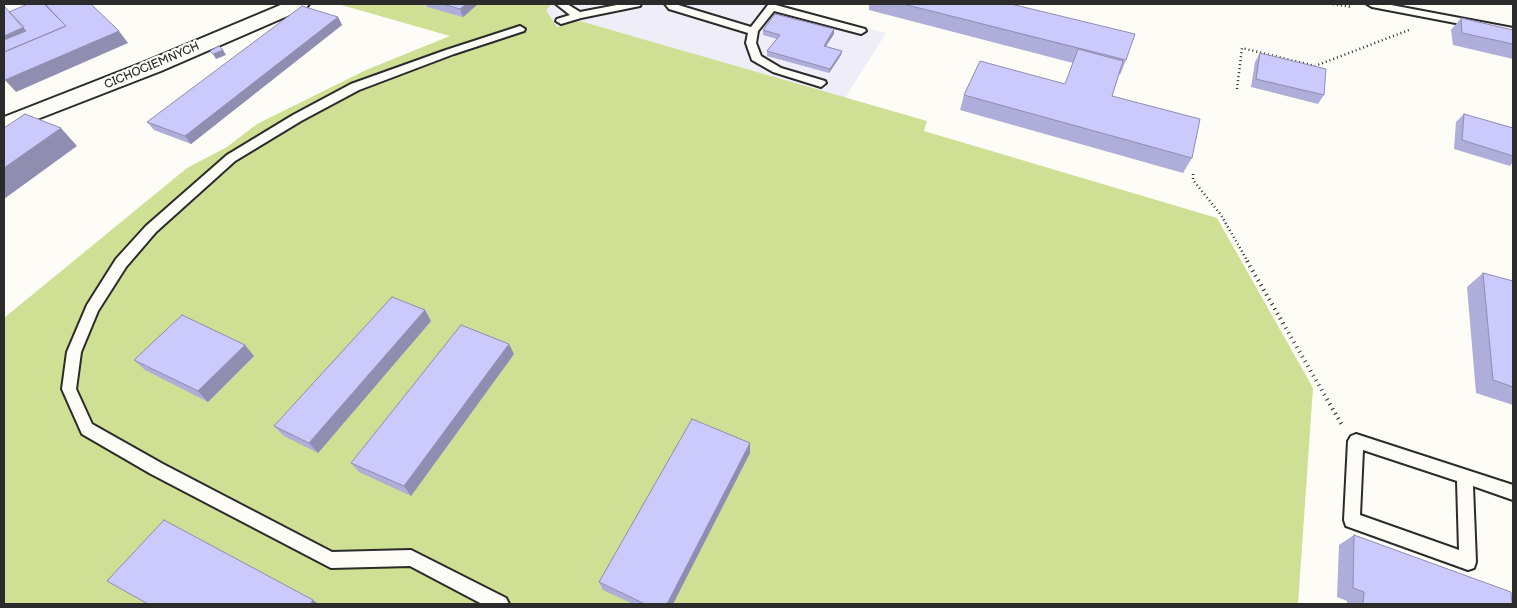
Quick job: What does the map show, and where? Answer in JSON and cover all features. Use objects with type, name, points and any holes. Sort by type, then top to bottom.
[{"type":"street","name":"CICHOCIEMNYCH","points":[[4,125],[154,66],[298,4]]},
{"type":"lane","points":[[561,4],[579,15]]},
{"type":"lane","points":[[561,21],[579,15],[636,4]]},
{"type":"lane","points":[[670,4],[673,7],[753,31]]},
{"type":"lane","points":[[1372,4],[1513,31]]},
{"type":"lane","points":[[822,83],[777,70],[756,58],[751,43],[753,31],[772,7],[861,31]]},
{"type":"lane","points":[[500,604],[410,558],[331,560],[156,469],[87,430],[68,389],[74,352],[92,309],[121,263],[151,229],[231,158],[297,118],[355,87],[450,52],[520,29]]},
{"type":"lane","points":[[1465,476],[1468,562],[1352,520],[1356,441],[1465,476],[1513,492]]},
{"type":"path","points":[[1237,89],[1242,48],[1316,66],[1414,28]]},
{"type":"path","points":[[1193,174],[1193,180],[1221,215],[1338,420],[1356,441]]},
{"type":"shaded area","points":[[553,4],[582,4],[584,6],[596,4],[777,4],[886,33],[845,98],[580,21],[557,28],[546,10]]},
{"type":"green space","points":[[338,4],[552,4],[546,10],[557,27],[580,21],[927,121],[924,131],[1217,218],[1313,388],[1298,604],[4,604],[4,318],[187,168],[227,147],[257,124],[366,70],[450,36]]},
{"type":"building","points":[[28,4],[44,4],[66,26],[4,52],[4,40],[26,31],[9,12]]},
{"type":"building","points":[[45,4],[91,4],[119,31],[5,80],[4,52],[66,26]]},
{"type":"building","points":[[443,4],[466,4],[460,9]]},
{"type":"building","points":[[903,4],[1011,4],[1135,34],[1126,60]]},
{"type":"building","points":[[4,6],[24,27],[4,36]]},
{"type":"building","points":[[302,6],[338,17],[185,136],[147,122]]},
{"type":"building","points":[[775,14],[834,29],[824,46],[842,51],[830,69],[767,51],[780,35],[763,30]]},
{"type":"building","points":[[1461,18],[1513,30],[1513,44],[1462,33]]},
{"type":"building","points":[[219,46],[223,50],[213,54],[210,51]]},
{"type":"building","points":[[1078,49],[1123,61],[1112,96],[1200,119],[1192,158],[964,95],[980,61],[1065,84]]},
{"type":"building","points":[[1260,53],[1326,69],[1324,95],[1256,79]]},
{"type":"building","points":[[25,114],[61,128],[4,168],[4,128]]},
{"type":"building","points":[[1464,114],[1513,128],[1513,156],[1462,140]]},
{"type":"building","points":[[1483,273],[1513,281],[1513,387],[1493,380]]},
{"type":"building","points":[[392,297],[425,310],[309,443],[274,426]]},
{"type":"building","points":[[182,315],[245,345],[198,391],[134,360]]},
{"type":"building","points":[[461,325],[509,344],[404,486],[351,463]]},
{"type":"building","points":[[692,419],[750,443],[667,604],[645,604],[599,582]]},
{"type":"building","points":[[164,520],[313,600],[310,604],[148,604],[107,581]]},
{"type":"building","points":[[1354,535],[1511,592],[1512,604],[1363,604],[1364,592],[1353,588]]}]
